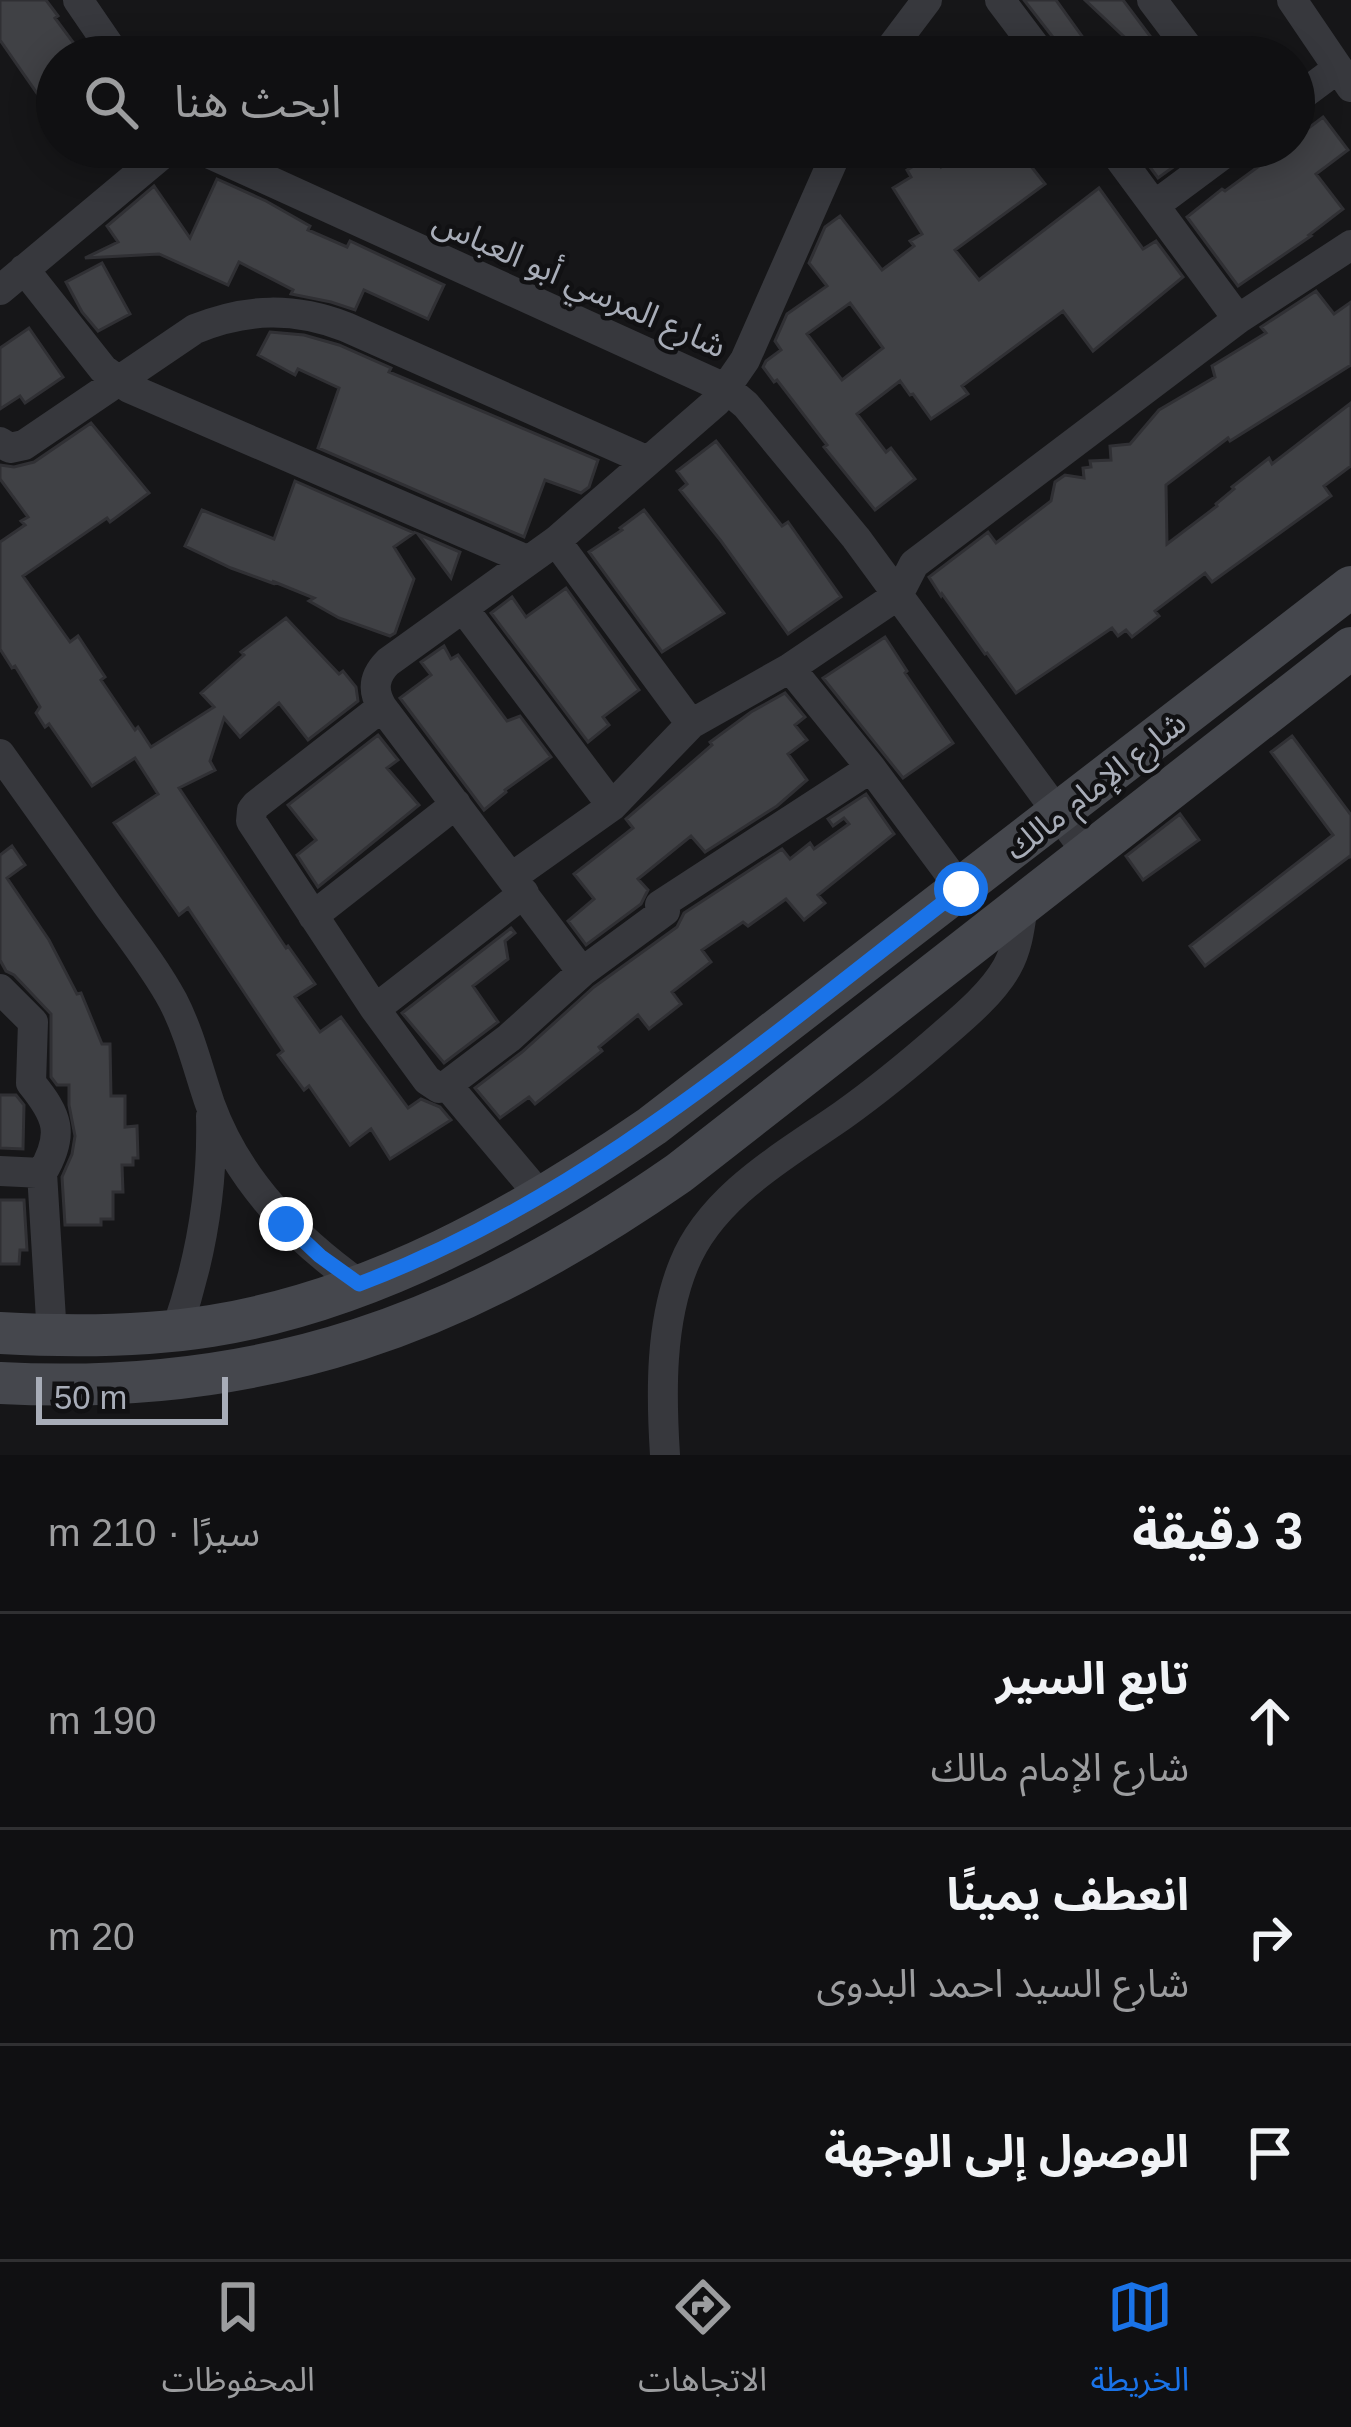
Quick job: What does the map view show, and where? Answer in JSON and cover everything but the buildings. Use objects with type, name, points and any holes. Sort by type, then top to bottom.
[{"type":"street","points":[[78,0],[103,36]]},
{"type":"street","points":[[897,36],[927,0]]},
{"type":"street","points":[[1000,0],[1027,36]]},
{"type":"street","points":[[1152,0],[1180,36]]},
{"type":"street","points":[[1292,0],[1344,78],[1315,91]]},
{"type":"street","points":[[0,290],[146,168]]},
{"type":"street","name":"شارع المرسي أبو العباس","points":[[241,168],[727,389],[810,479],[1088,854]]},
{"type":"street","points":[[583,972],[382,707],[376,680],[380,670],[556,541],[727,389],[745,360],[830,168]]},
{"type":"street","points":[[1128,168],[1238,319]]},
{"type":"street","points":[[1155,205],[1205,168]]},
{"type":"street","points":[[375,1009],[611,806],[691,724],[790,668],[898,595],[914,564],[1238,319],[1351,244]]},
{"type":"street","points":[[24,269],[118,382],[527,560]]},
{"type":"street","points":[[0,442],[10,448],[24,445],[195,329],[271,311],[346,327],[648,461]]},
{"type":"street","points":[[556,541],[691,724]]},
{"type":"street","name":"شارع الإمام مالك","points":[[0,1333],[106,1336],[176,1330],[274,1312],[440,1251],[542,1198],[652,1126],[1351,587]]},
{"type":"street","points":[[463,608],[611,806]]},
{"type":"street","name":"شارع الإمام مالك","points":[[0,1383],[142,1383],[226,1373],[310,1355],[470,1297],[578,1240],[679,1173],[1351,648]]},
{"type":"street","points":[[790,668],[961,889]]},
{"type":"street","points":[[382,707],[252,809],[250,820],[375,1009],[427,1080],[440,1088],[665,911],[660,905],[871,768]]},
{"type":"street","points":[[5,772],[154,970],[189,1036],[210,1104],[230,1147],[255,1187],[320,1256],[359,1284]]},
{"type":"street","points":[[313,916],[456,804]]},
{"type":"street","points":[[665,1455],[664,1382],[673,1294],[685,1259],[706,1226],[733,1195],[847,1112],[968,1014],[1006,969],[1018,942],[1023,905]]},
{"type":"street","points":[[0,989],[33,1022],[15,1083],[55,1112],[55,1151],[42,1173],[52,1336]]},
{"type":"street","points":[[447,1085],[542,1198]]},
{"type":"street","points":[[176,1330],[191,1287],[209,1196],[210,1104]]},
{"type":"street","points":[[0,1171],[42,1173]]},
{"type":"route","points":[[286,1224],[359,1284],[440,1251],[542,1198],[652,1126],[961,889]]}]
